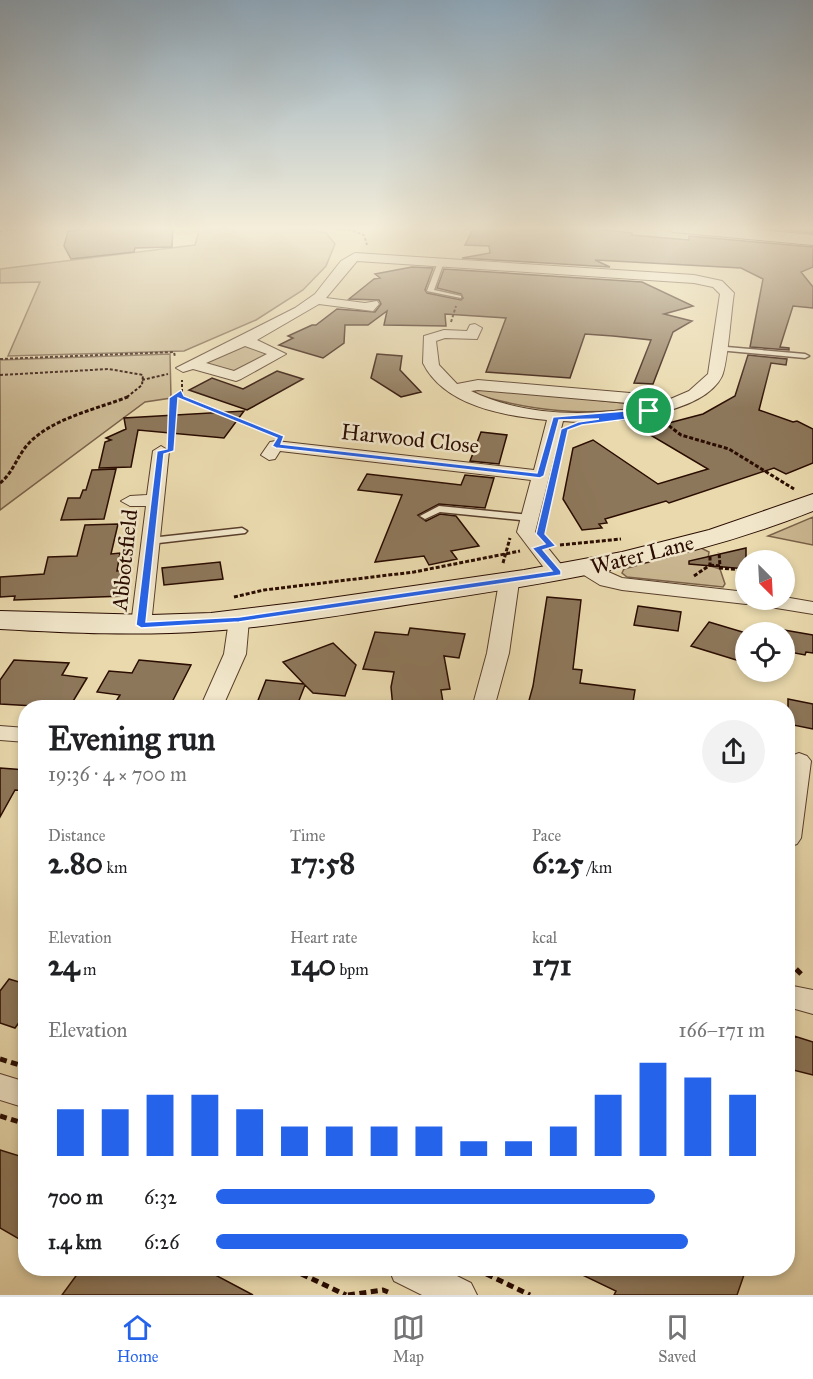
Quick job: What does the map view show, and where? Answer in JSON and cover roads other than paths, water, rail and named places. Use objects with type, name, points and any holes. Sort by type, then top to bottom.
[{"type":"street","points":[[243,340],[279,354],[236,376],[186,368],[243,340],[284,321],[316,300],[328,287]]},
{"type":"street","points":[[473,335],[447,335],[429,339],[429,357],[436,374],[456,389],[487,403],[556,418],[608,417],[656,410],[687,399],[710,384],[715,375],[727,293],[723,287]]},
{"type":"street","points":[[316,300],[368,308]]},
{"type":"street","points":[[456,389],[478,385],[630,398],[656,410]]},
{"type":"street","points":[[556,418],[540,476],[523,517],[526,532],[537,548],[572,571],[607,581],[735,597]]},
{"type":"street","name":"Harwood Close","points":[[275,446],[540,476]]},
{"type":"street","name":"Abbotsfield","points":[[141,625],[160,451]]},
{"type":"street","name":"Water Lane","points":[[0,620],[141,625],[507,568],[572,571],[711,537],[800,492]]},
{"type":"street","name":"Abbotsfield","points":[[130,501],[155,500]]},
{"type":"street","points":[[485,700],[498,653],[507,568]]},
{"type":"street","points":[[795,605],[813,608]]},
{"type":"street","points":[[215,700],[235,654],[233,609]]},
{"type":"street","points":[[0,733],[18,734]]},
{"type":"street","points":[[795,789],[799,761]]},
{"type":"street","points":[[420,1276],[459,1295]]},
{"type":"lane","points":[[431,287],[430,291],[459,297]]},
{"type":"lane","points":[[718,348],[805,356]]},
{"type":"lane","points":[[425,516],[439,509],[523,517]]},
{"type":"lane","points":[[150,541],[242,531]]}]
